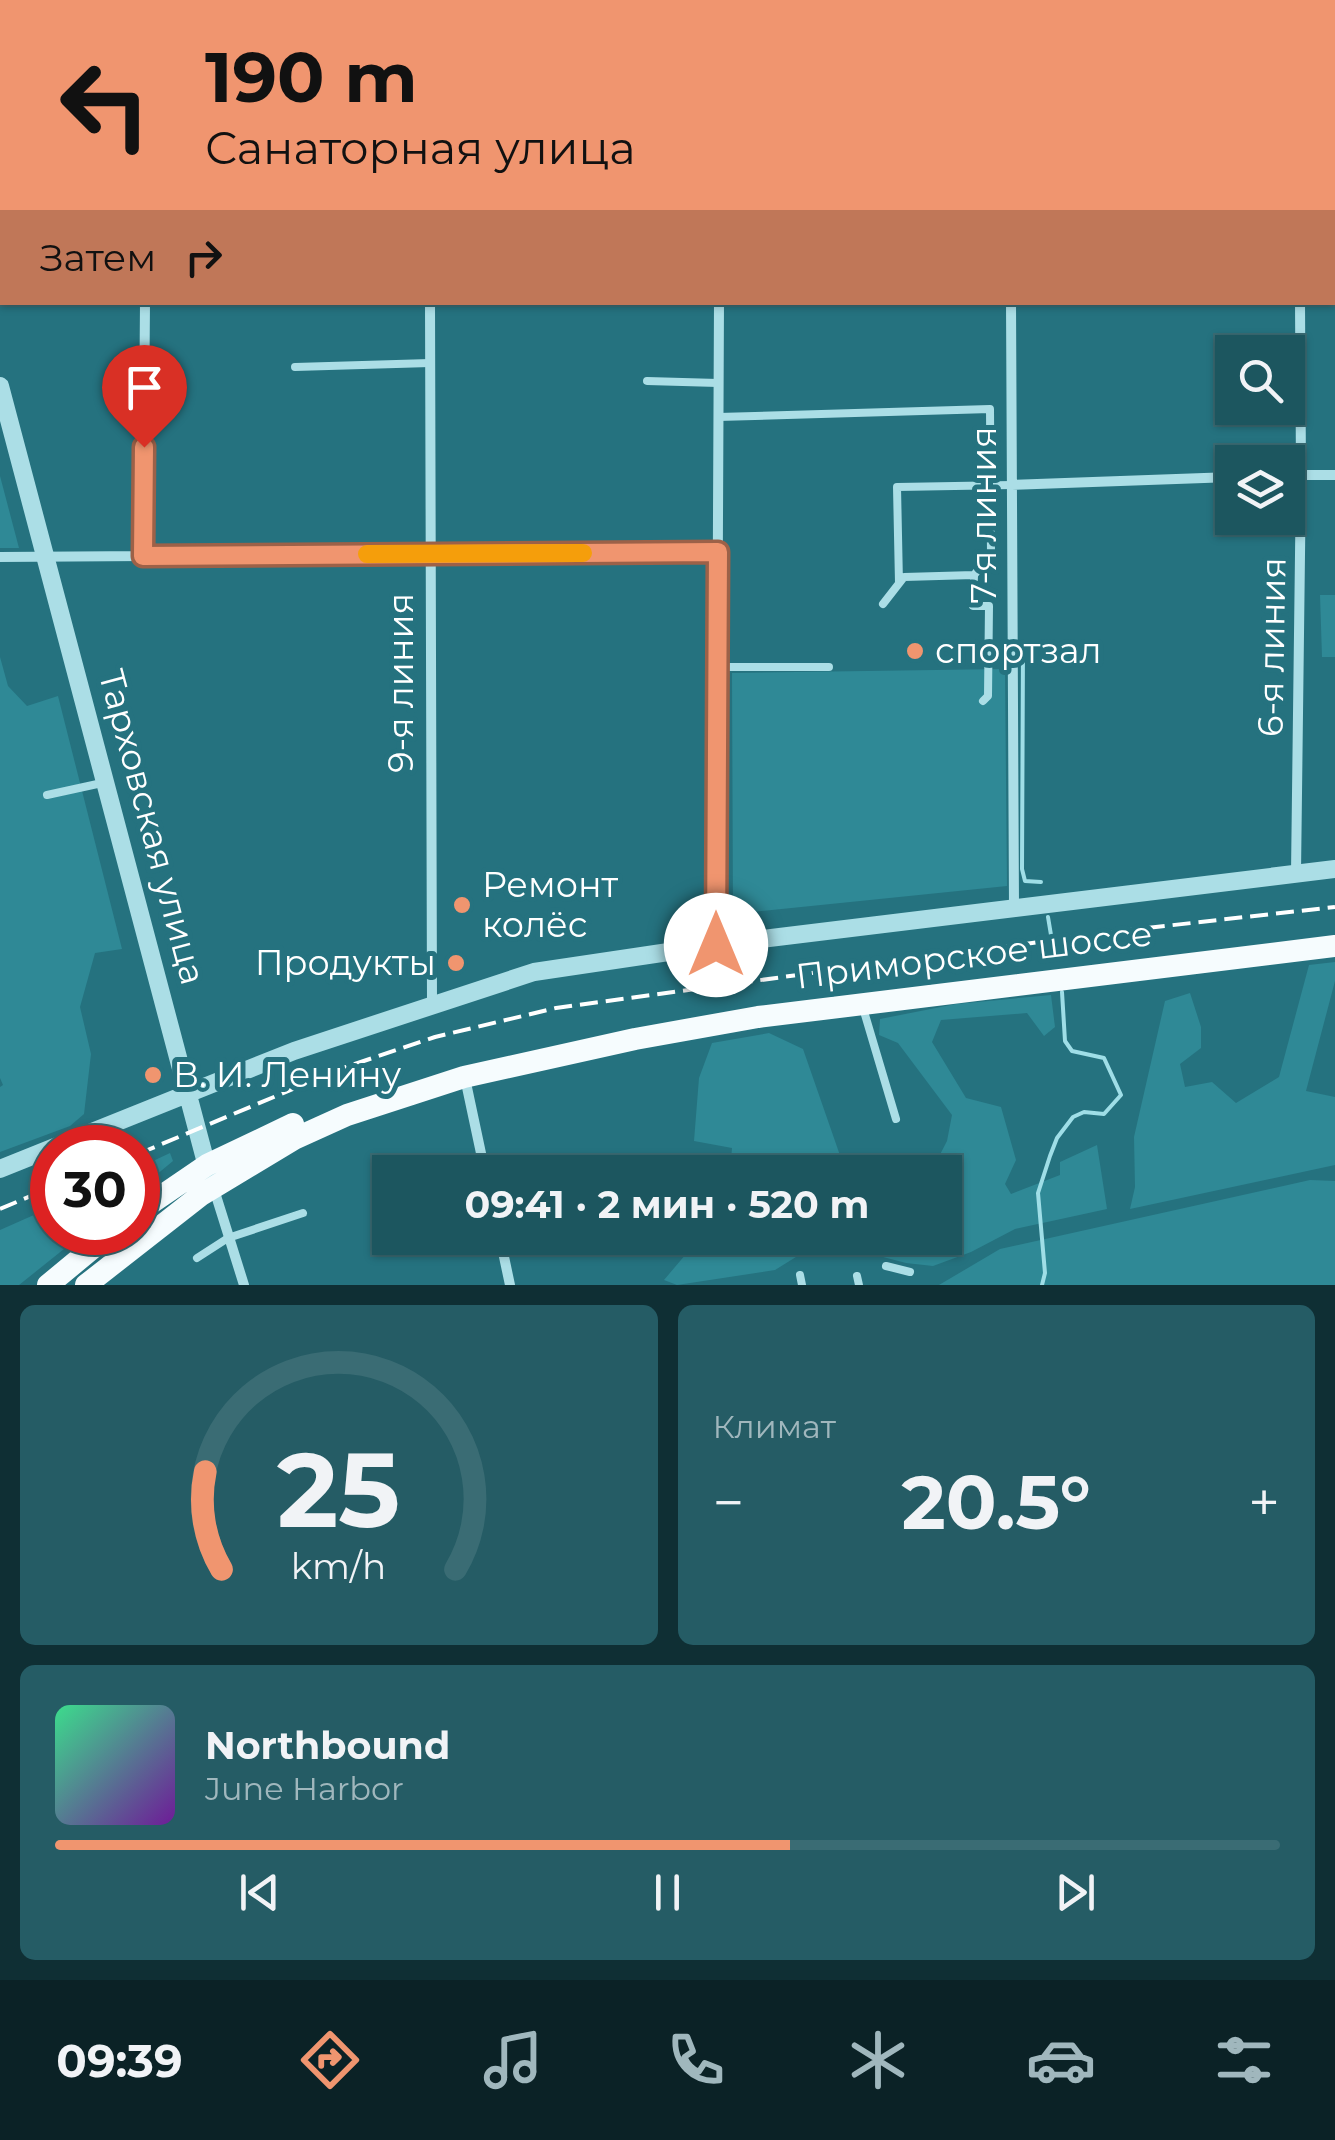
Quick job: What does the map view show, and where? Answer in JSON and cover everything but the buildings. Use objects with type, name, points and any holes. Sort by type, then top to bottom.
[{"type":"highway","name":"Приморское шоссе","points":[[160,1201],[341,1102],[455,1065],[598,1032],[722,1008],[860,988],[1335,933]]},
{"type":"highway","name":"Приморское шоссе","points":[[86,1285],[210,1175],[347,1114],[464,1078],[635,1039],[758,1017],[1335,946]]},
{"type":"highway","points":[[48,1285],[84,1255]]},
{"type":"street","points":[[143,556],[145,305]]},
{"type":"street","name":"9-я линия","points":[[430,305],[432,1003]]},
{"type":"street","points":[[716,945],[718,305]]},
{"type":"street","name":"7-я линия","points":[[1011,305],[1014,908]]},
{"type":"street","name":"6-я линия","points":[[1300,305],[1302,445]]},
{"type":"street","name":"Тарховская улица","points":[[0,386],[210,1175],[244,1285]]},
{"type":"street","points":[[1305,474],[1335,476]]},
{"type":"street","points":[[1012,485],[1215,478]]},
{"type":"street","name":"6-я линия","points":[[1296,873],[1301,535]]},
{"type":"street","points":[[0,557],[718,552]]},
{"type":"street","points":[[0,1169],[188,1091],[432,1003],[534,972],[716,945],[1335,869]]},
{"type":"street","points":[[464,1078],[481,1155]]},
{"type":"street","points":[[504,1255],[510,1285]]},
{"type":"lane","points":[[295,367],[430,363]]},
{"type":"lane","points":[[647,381],[718,382]]},
{"type":"lane","points":[[718,417],[990,409],[990,554],[974,576],[974,606],[989,606],[988,696],[983,700]]},
{"type":"lane","points":[[899,583],[897,487],[1012,485]]},
{"type":"lane","points":[[883,604],[904,577],[974,576]]},
{"type":"lane","points":[[717,667],[829,667]]},
{"type":"lane","points":[[47,794],[106,782]]},
{"type":"lane","points":[[862,1004],[896,1119]]},
{"type":"lane","points":[[197,1258],[228,1238],[303,1212]]},
{"type":"lane","points":[[886,1266],[910,1272]]},
{"type":"shaded area","points":[[0,476],[19,548],[0,548]]},
{"type":"shaded area","points":[[1320,595],[1335,595],[1335,657],[1322,657]]},
{"type":"shaded area","points":[[0,657],[8,686],[27,706],[58,696],[122,949],[95,953],[80,1007],[91,1054],[84,1114],[71,1125],[30,1125],[30,1141],[0,1152]]},
{"type":"shaded area","points":[[1005,669],[1007,886],[733,914],[732,673]]},
{"type":"shaded area","points":[[1335,962],[1335,981],[1306,1091],[1335,1097],[1335,1165],[1130,1209],[1135,1187],[1134,1137],[1165,1001],[1190,993],[1201,1027],[1201,1048],[1180,1064],[1185,1087],[1212,1082],[1236,1103],[1279,1077],[1309,965]]},
{"type":"shaded area","points":[[1051,995],[1055,1027],[1044,1036],[1027,1013],[941,1020],[932,1042],[966,1098],[1001,1107],[1016,1160],[1005,1184],[1011,1194],[1060,1175],[1060,1162],[1097,1145],[1107,1209],[1015,1229],[971,1252],[933,1266],[906,1263],[875,1255],[962,1255],[962,1155],[940,1155],[952,1115],[898,1043],[879,1035],[880,1019],[956,1004]]},
{"type":"shaded area","points":[[769,1033],[803,1049],[840,1155],[731,1155],[732,1148],[694,1141],[699,1078],[712,1043]]},
{"type":"shaded area","points":[[170,1153],[173,1161],[160,1172],[160,1158]]},
{"type":"shaded area","points":[[1310,1180],[1335,1181],[1335,1285],[939,1285],[1000,1249]]},
{"type":"shaded area","points":[[30,1217],[30,1255],[56,1255],[19,1285],[0,1285],[0,1230]]},
{"type":"shaded area","points":[[685,1255],[799,1255],[775,1270],[677,1285],[664,1280]]},
{"type":"waterway","points":[[1023,645],[1022,869],[1025,881],[1041,882]]},
{"type":"waterway","points":[[1048,917],[1051,935]]},
{"type":"waterway","points":[[1042,1285],[1045,1273],[1038,1193],[1057,1138],[1073,1117],[1084,1112],[1104,1114],[1121,1095],[1104,1058],[1072,1051],[1065,1041],[1062,992]]},
{"type":"railway","points":[[160,1145],[343,1068],[435,1037],[556,1008],[1120,931],[1335,907]]},
{"type":"railway","points":[[0,1209],[30,1196]]},
{"type":"slow traffic","points":[[367,554],[583,553]]},
{"type":"place","name":"спортзал","points":[[915,651]]},
{"type":"place","name":"Ремонт колёс","points":[[462,905]]},
{"type":"place","name":"Продукты","points":[[456,963]]},
{"type":"place","name":"В. И. Ленину","points":[[153,1075]]},
{"type":"route","points":[[144,447],[143,556],[718,552],[716,945]]}]
